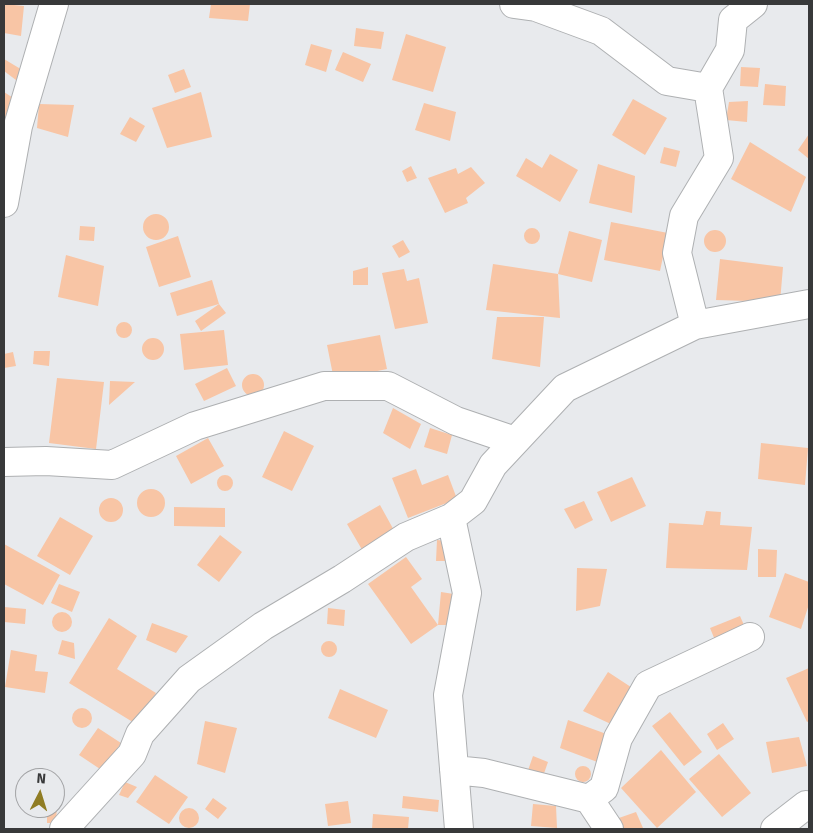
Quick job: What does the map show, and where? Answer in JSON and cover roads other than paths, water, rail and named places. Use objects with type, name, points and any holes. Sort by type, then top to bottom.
[{"type":"street","points":[[4,203],[18,126],[54,4]]},
{"type":"street","points":[[514,4],[536,8],[601,31],[667,81],[708,88]]},
{"type":"street","points":[[695,325],[677,253],[684,216],[719,158],[708,88],[730,50],[733,20],[753,4]]},
{"type":"street","points":[[64,829],[132,754],[140,734],[189,679],[263,626],[342,579],[406,537],[451,518],[473,501],[493,465],[565,388],[695,325],[809,304]]},
{"type":"street","points":[[4,462],[46,461],[112,465],[195,426],[324,386],[388,386],[456,421],[515,441]]},
{"type":"street","points":[[451,518],[467,593],[448,695],[459,829]]},
{"type":"street","points":[[590,799],[604,788],[618,738],[648,685],[750,637]]},
{"type":"street","points":[[454,770],[484,774],[590,799],[609,829]]},
{"type":"street","points":[[775,829],[806,804],[809,806]]}]
